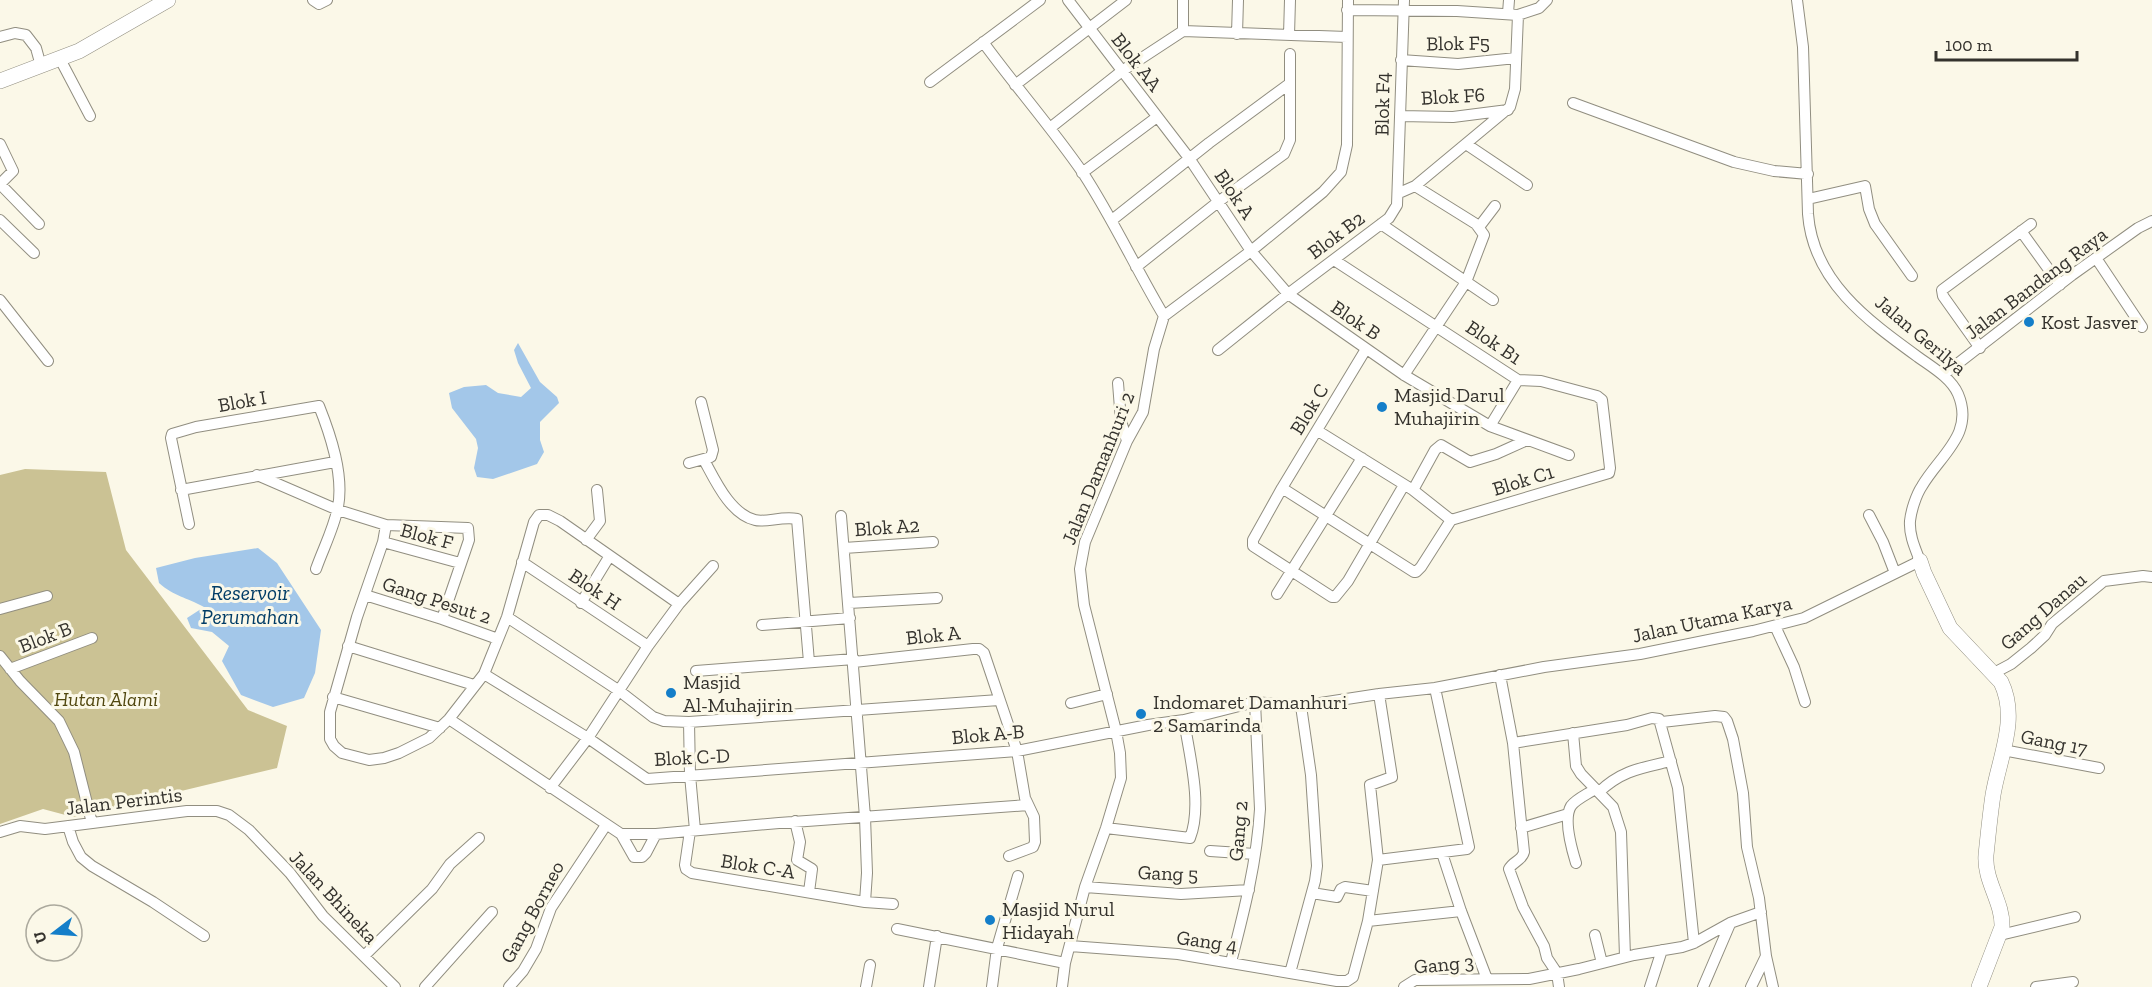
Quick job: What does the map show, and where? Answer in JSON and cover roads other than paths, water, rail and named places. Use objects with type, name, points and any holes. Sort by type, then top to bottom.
[{"type":"street","points":[[1,77],[41,66],[79,51],[168,0]]},
{"type":"street","points":[[314,0],[320,4],[327,0]]},
{"type":"street","points":[[930,82],[1040,0]]},
{"type":"street","name":"Blok AA","points":[[1068,0],[1157,117]]},
{"type":"street","name":"Blok AA","points":[[1015,85],[1126,0]]},
{"type":"street","points":[[1183,0],[1183,31]]},
{"type":"street","points":[[1237,34],[1238,0]]},
{"type":"street","points":[[1289,35],[1290,0]]},
{"type":"street","points":[[1399,196],[1415,186],[1509,110],[1514,98],[1516,58],[1513,14],[1509,0]]},
{"type":"street","points":[[983,42],[1082,173],[1112,219],[1164,316],[1251,251],[1323,192],[1341,172],[1347,144],[1347,5],[1457,5],[1513,14],[1539,8],[1547,0]]},
{"type":"street","name":"Jalan Gerilya","points":[[1797,0],[1803,47],[1810,239],[1825,270],[1843,294],[1868,321],[1943,375],[1956,391],[1964,414],[1958,436],[1921,487],[1910,520],[1912,540],[1924,573],[1950,628],[1994,673],[2006,691],[2010,724],[1993,796],[1986,858],[1987,874],[2002,919],[2001,935],[1979,987]]},
{"type":"street","name":"Blok F4","points":[[1399,196],[1404,5]]},
{"type":"street","points":[[1050,128],[1122,71],[1183,31],[1347,37]]},
{"type":"street","points":[[0,38],[15,33],[26,35],[36,48],[41,66]]},
{"type":"street","points":[[1136,267],[1284,153],[1290,140],[1290,54]]},
{"type":"street","name":"Blok F5","points":[[1401,60],[1458,64],[1516,58]]},
{"type":"street","points":[[60,59],[90,116]]},
{"type":"street","points":[[1189,158],[1289,84]]},
{"type":"street","points":[[1573,103],[1734,162],[1774,171],[1808,174]]},
{"type":"street","name":"Blok F6","points":[[1400,116],[1453,117],[1509,110]]},
{"type":"street","points":[[1082,173],[1157,117]]},
{"type":"street","name":"Blok A","points":[[1157,117],[1189,158],[1251,251],[1288,294]]},
{"type":"street","points":[[0,144],[12,171],[0,184],[39,224]]},
{"type":"street","points":[[1466,144],[1527,185]]},
{"type":"street","name":"Blok A","points":[[1112,219],[1189,158]]},
{"type":"street","points":[[1415,186],[1479,227],[1484,238],[1466,282],[1404,375],[1490,426],[1569,455]]},
{"type":"street","points":[[1808,199],[1865,186],[1875,224],[1912,276]]},
{"type":"street","name":"Blok B2","points":[[1218,350],[1381,224],[1393,212],[1399,196]]},
{"type":"street","points":[[1479,227],[1495,207]]},
{"type":"street","points":[[0,220],[34,253]]},
{"type":"street","name":"Jalan Bandang Raya","points":[[1943,375],[2096,258],[2152,220]]},
{"type":"street","points":[[1381,224],[1493,300]]},
{"type":"street","points":[[1980,348],[1943,296],[1942,290],[2031,224]]},
{"type":"street","points":[[2021,231],[2060,285]]},
{"type":"street","points":[[2096,258],[2142,327]]},
{"type":"street","name":"Blok B1","points":[[1334,260],[1518,380],[1541,381],[1601,397],[1610,468],[1606,475]]},
{"type":"street","name":"Blok B","points":[[1288,294],[1404,375]]},
{"type":"street","points":[[0,300],[48,362]]},
{"type":"street","name":"Jalan Damanhuri 2","points":[[1062,987],[1065,963],[1085,887],[1106,828],[1120,778],[1120,753],[1116,731],[1081,588],[1082,553],[1091,526],[1143,412],[1154,349],[1164,316]]},
{"type":"street","name":"Blok C","points":[[1290,571],[1255,549],[1252,543],[1282,488],[1366,349]]},
{"type":"street","points":[[1490,426],[1518,380]]},
{"type":"street","points":[[1118,383],[1121,421],[1128,441]]},
{"type":"street","points":[[689,463],[711,457],[713,450],[700,402]]},
{"type":"street","name":"Blok I","points":[[189,524],[171,438],[174,432],[315,406],[320,408],[335,462],[340,490],[338,510]]},
{"type":"street","points":[[1282,488],[1416,572],[1451,520],[1409,487],[1317,431]]},
{"type":"street","points":[[1290,571],[1335,597],[1348,581],[1369,543],[1439,446],[1441,445],[1470,462],[1496,454],[1527,440]]},
{"type":"street","points":[[1276,594],[1362,458]]},
{"type":"street","points":[[704,460],[723,495],[736,509],[756,521],[786,517],[797,519],[809,662]]},
{"type":"street","points":[[181,490],[335,462]]},
{"type":"street","points":[[257,475],[338,510],[386,525],[468,528],[470,536],[442,619]]},
{"type":"street","name":"Blok C1","points":[[1451,520],[1585,479],[1606,475]]},
{"type":"street","points":[[586,540],[600,521],[597,490]]},
{"type":"street","points":[[315,569],[338,510]]},
{"type":"street","points":[[386,525],[383,542],[348,646],[330,712],[330,739],[342,753],[355,758],[369,760],[384,758],[413,747],[449,719],[484,674],[507,617],[534,522],[539,515],[554,518],[679,604]]},
{"type":"street","points":[[1869,515],[1895,573]]},
{"type":"street","points":[[841,516],[865,817],[867,873],[865,902]]},
{"type":"street","name":"Blok F","points":[[383,542],[460,563]]},
{"type":"street","name":"Blok A2","points":[[844,548],[933,542]]},
{"type":"street","points":[[581,603],[609,557]]},
{"type":"street","name":"Jalan Utama Karya","points":[[1301,706],[1435,688],[1500,675],[1640,654],[1775,626],[1804,618],[1920,561]]},
{"type":"street","name":"Blok H","points":[[522,562],[648,646]]},
{"type":"street","points":[[550,788],[588,738],[648,646],[679,604],[713,566]]},
{"type":"street","name":"Gang Danau","points":[[1994,673],[2011,664],[2031,648],[2045,635],[2052,624],[2104,581],[2152,577]]},
{"type":"street","name":"Gang Pesut 2","points":[[365,595],[498,639]]},
{"type":"street","points":[[0,609],[47,596]]},
{"type":"street","points":[[849,603],[937,598]]},
{"type":"street","points":[[507,617],[618,690],[653,717],[664,721],[689,722],[999,700]]},
{"type":"street","points":[[762,625],[850,618]]},
{"type":"street","points":[[1775,626],[1794,667],[1805,702]]},
{"type":"street","name":"Blok B","points":[[10,669],[92,638]]},
{"type":"street","points":[[348,646],[474,685]]},
{"type":"street","name":"Blok A","points":[[854,660],[979,650],[984,653],[1017,751],[1028,805],[1034,817],[1034,847],[1009,856]]},
{"type":"street","points":[[0,656],[59,721],[74,752],[92,823]]},
{"type":"street","points":[[696,671],[854,660]]},
{"type":"street","name":"Blok C-D","points":[[484,674],[588,738],[647,779],[861,762]]},
{"type":"street","points":[[1500,675],[1513,743],[1523,855],[1509,869],[1523,907],[1544,946],[1547,958],[1557,973],[1559,987]]},
{"type":"street","points":[[1378,860],[1442,853],[1468,847],[1435,688]]},
{"type":"street","points":[[1071,703],[1107,694]]},
{"type":"street","points":[[1379,694],[1392,777],[1370,785],[1378,860],[1368,921],[1461,911]]},
{"type":"street","points":[[333,697],[440,728]]},
{"type":"street","name":"Blok A-B","points":[[861,762],[1017,751],[1184,720],[1255,702],[1301,706]]},
{"type":"street","name":"Gang 2","points":[[1231,962],[1249,890],[1260,809],[1255,702]]},
{"type":"street","points":[[1290,973],[1317,866],[1311,775],[1301,706]]},
{"type":"street","points":[[1662,722],[1715,716],[1724,717],[1728,721],[1743,793],[1747,847],[1761,912],[1766,956],[1773,987]]},
{"type":"street","points":[[1513,743],[1627,725],[1652,717],[1662,722],[1678,788],[1694,943]]},
{"type":"street","points":[[449,719],[621,834],[632,854],[638,858],[646,853],[656,834]]},
{"type":"street","points":[[1106,828],[1191,838],[1195,815],[1193,780],[1184,720]]},
{"type":"street","points":[[689,722],[693,830]]},
{"type":"street","points":[[1573,733],[1576,766],[1613,807],[1621,832],[1625,957]]},
{"type":"street","name":"Gang 17","points":[[2003,750],[2099,768]]},
{"type":"street","points":[[1575,863],[1570,842],[1568,814],[1572,805],[1627,772],[1671,761]]},
{"type":"street","points":[[621,834],[656,834],[795,821],[1028,805]]},
{"type":"street","name":"Jalan Perintis","points":[[0,832],[20,826],[45,829],[206,810],[229,815],[249,830]]},
{"type":"street","points":[[1521,828],[1568,814]]},
{"type":"street","points":[[795,821],[800,842],[798,860],[813,871],[809,892]]},
{"type":"street","name":"Gang Borneo","points":[[509,987],[523,971],[536,949],[551,908],[606,825]]},
{"type":"street","points":[[68,826],[81,857],[92,866],[153,902],[204,936]]},
{"type":"street","name":"Jalan Bhineka","points":[[249,830],[290,873],[323,916],[395,987]]},
{"type":"street","name":"Blok C-A","points":[[693,830],[685,865],[688,871],[699,875],[865,902],[892,904]]},
{"type":"street","points":[[364,956],[432,889],[450,864],[479,838]]},
{"type":"street","points":[[1210,851],[1255,854]]},
{"type":"street","points":[[1442,853],[1487,979]]},
{"type":"street","points":[[992,987],[997,948],[1018,876]]},
{"type":"street","name":"Gang 5","points":[[1085,887],[1181,894],[1249,890]]},
{"type":"street","points":[[1312,893],[1337,897],[1341,889],[1345,888],[1372,891]]},
{"type":"street","points":[[425,987],[492,912]]},
{"type":"street","name":"Gang 3","points":[[1404,987],[1415,980],[1529,979],[1694,943],[1730,923],[1761,912]]},
{"type":"street","points":[[2001,935],[2075,917]]},
{"type":"street","name":"Gang 4","points":[[1070,946],[1178,954],[1347,981],[1353,977],[1368,921]]},
{"type":"street","points":[[1703,987],[1730,923]]},
{"type":"street","points":[[897,928],[1065,963]]},
{"type":"street","points":[[1595,935],[1602,963]]},
{"type":"street","points":[[929,987],[937,936]]},
{"type":"street","points":[[1650,987],[1662,950]]},
{"type":"street","points":[[1751,987],[1766,956]]},
{"type":"street","points":[[866,987],[870,965]]},
{"type":"street","points":[[2036,987],[2073,981]]},
{"type":"water","points":[[518,343],[540,382],[557,397],[559,403],[540,422],[540,440],[544,452],[537,464],[493,479],[477,477],[474,468],[478,448],[476,439],[452,408],[449,393],[464,387],[486,385],[498,393],[521,397],[531,388],[514,350]]},
{"type":"water","name":"Reservoir Perumahan","points":[[258,548],[277,563],[321,630],[315,673],[304,698],[273,707],[241,695],[222,661],[229,646],[212,632],[191,628],[187,618],[204,607],[165,588],[159,583],[156,568],[195,558]]},
{"type":"place","name":"Kost Jasver","points":[[2029,322]]},
{"type":"place","name":"Masjid Darul Muhajirin","points":[[1382,407]]},
{"type":"place","name":"Masjid Al-Muhajirin","points":[[671,693]]},
{"type":"place","name":"Indomaret Damanhuri 2 Samarinda","points":[[1141,714]]},
{"type":"place","name":"Masjid Nurul Hidayah","points":[[990,920]]},
{"type":"park label","name":"Hutan Alami","points":[[106,699]]}]
